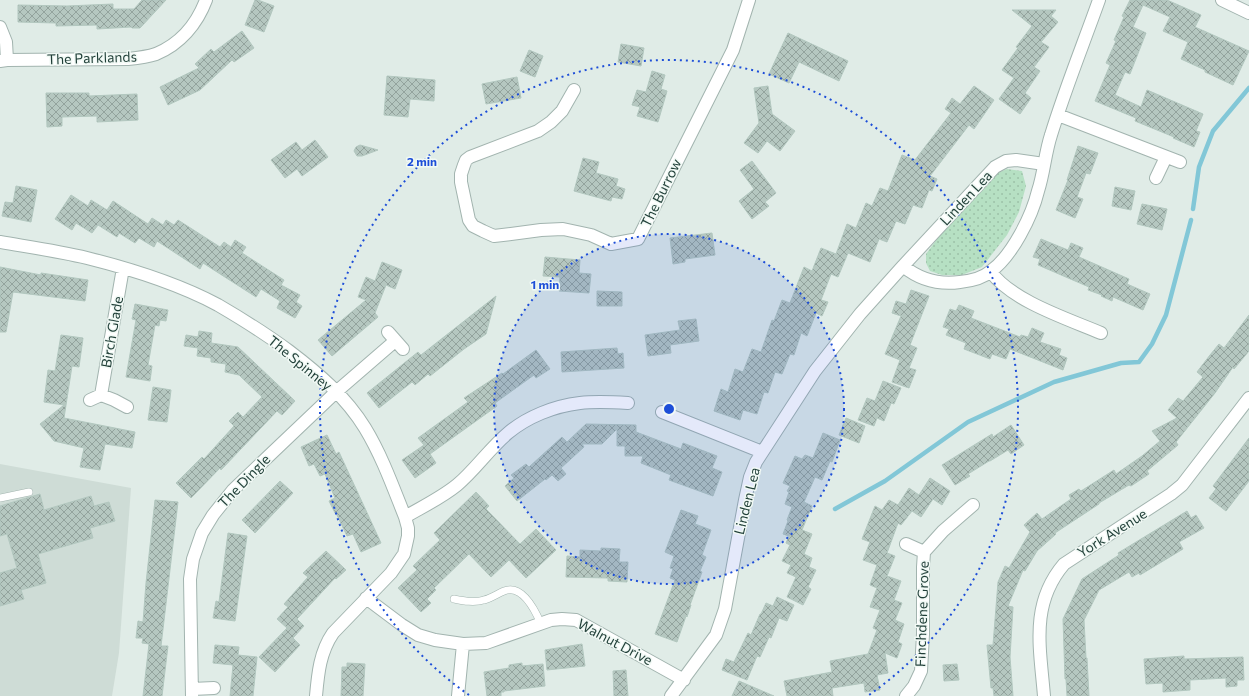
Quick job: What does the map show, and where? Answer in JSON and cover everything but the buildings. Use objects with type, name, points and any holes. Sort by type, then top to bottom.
[{"type":"street","name":"The Parklands","points":[[3,60],[128,59],[156,54],[172,45],[193,25],[206,0]]},
{"type":"street","name":"The Burrow","points":[[574,90],[562,111],[551,122],[538,131],[470,157],[466,160],[461,174],[469,220],[473,226],[494,236],[541,230],[563,229],[590,235],[611,244],[638,239],[733,50],[749,0]]},
{"type":"street","points":[[903,266],[921,278],[950,284],[966,281],[991,272],[1010,251],[1033,209],[1051,136],[1099,0]]},
{"type":"street","points":[[1222,0],[1249,13]]},
{"type":"street","points":[[0,27],[6,42],[3,60]]},
{"type":"street","points":[[1058,115],[1180,162]]},
{"type":"street","points":[[1156,178],[1166,157]]},
{"type":"street","name":"Linden Lea","points":[[671,696],[716,635],[722,621],[727,602],[750,477],[762,452],[815,371],[860,314],[995,167],[1006,161],[1016,160],[1044,164]]},
{"type":"street","name":"The Spinney","points":[[0,242],[86,258],[123,268],[189,291],[217,305],[258,330],[312,368],[336,392],[360,422],[376,448],[405,517],[408,528],[408,536],[404,554],[391,573],[333,633],[328,641],[320,660],[316,696]]},
{"type":"street","name":"Birch Glade","points":[[123,268],[95,397],[114,400],[127,407]]},
{"type":"street","points":[[991,272],[1018,296],[1101,333]]},
{"type":"street","name":"The Dingle","points":[[214,688],[192,692],[190,579],[193,559],[202,533],[212,515],[233,490],[336,392],[396,341]]},
{"type":"street","name":"York Avenue","points":[[1044,696],[1040,642],[1041,612],[1045,597],[1056,573],[1064,564],[1171,494],[1182,485],[1249,398]]},
{"type":"street","points":[[405,517],[457,485],[508,433],[532,418],[562,406],[580,403],[628,403]]},
{"type":"street","points":[[662,412],[762,452]]},
{"type":"street","name":"Finchdene Grove","points":[[906,696],[914,686],[921,671],[924,552],[943,531],[973,505]]},
{"type":"street","name":"Finchdene Grove","points":[[906,544],[924,552]]},
{"type":"street","name":"Walnut Drive","points":[[366,598],[418,635],[435,640],[462,644],[486,643],[551,620],[562,618],[576,620],[684,680]]},
{"type":"street","points":[[458,696],[462,644]]},
{"type":"lane","points":[[0,498],[29,492]]},
{"type":"lane","points":[[454,599],[470,602],[482,601],[512,589],[520,592],[536,612],[541,624]]},
{"type":"shaded area","points":[[0,464],[131,488],[119,653],[112,696],[0,696]]},
{"type":"green space","points":[[1007,169],[1022,171],[1026,186],[1019,212],[1007,235],[982,267],[962,275],[942,275],[930,271],[926,263],[926,254],[949,223],[988,185],[995,174]]},
{"type":"waterway","points":[[1193,209],[1199,167],[1213,131],[1249,88]]},
{"type":"waterway","points":[[835,509],[885,481],[968,422],[1054,382],[1121,363],[1139,362],[1152,344],[1166,315],[1191,220]]}]
